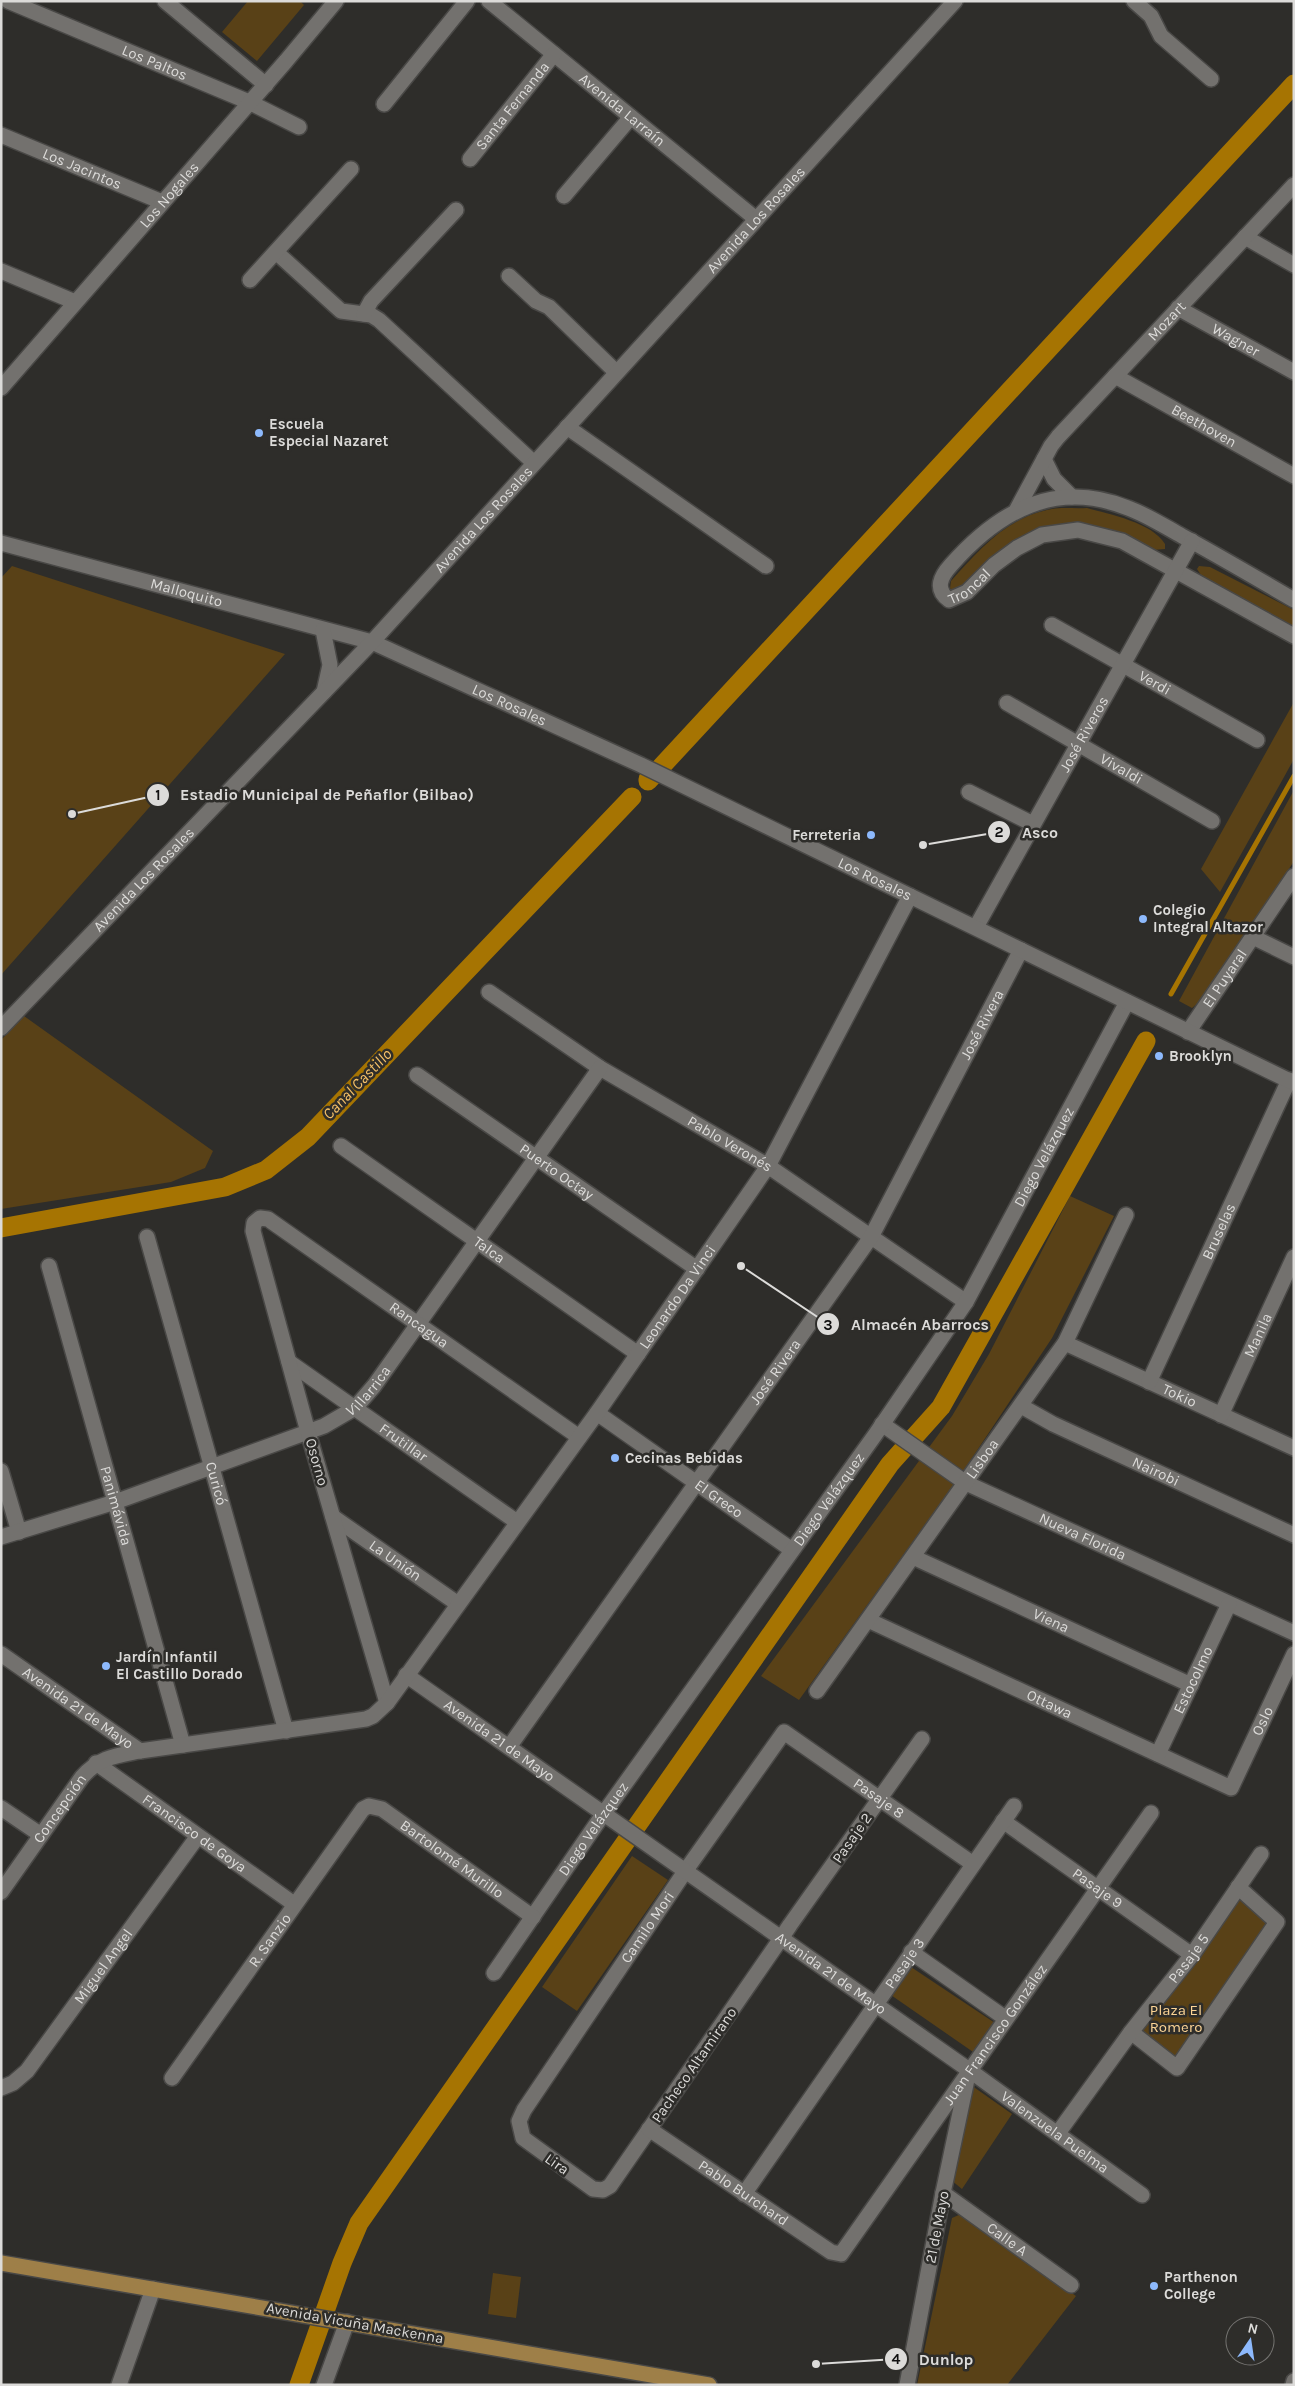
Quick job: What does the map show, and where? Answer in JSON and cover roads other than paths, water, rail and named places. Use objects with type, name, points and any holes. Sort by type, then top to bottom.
[{"type":"main road","name":"Avenida Vicuña Mackenna","points":[[1,2264],[304,2314],[666,2381],[709,2385]]},
{"type":"street","name":"Los Paltos","points":[[8,1],[249,102],[299,128]]},
{"type":"street","points":[[165,1],[266,84]]},
{"type":"street","points":[[384,104],[467,1]]},
{"type":"street","name":"Avenida Larraín","points":[[489,1],[756,219]]},
{"type":"street","points":[[1134,1],[1151,16],[1162,36],[1211,79]]},
{"type":"street","name":"Avenida Los Rosales","points":[[1,1028],[372,642],[953,2]]},
{"type":"street","name":"Los Nogales","points":[[1,388],[266,84],[330,3]]},
{"type":"street","name":"Santa Fernanda","points":[[470,158],[554,54]]},
{"type":"street","points":[[564,196],[631,117]]},
{"type":"street","name":"Los Jacintos","points":[[1,135],[162,202]]},
{"type":"street","points":[[250,280],[351,168]]},
{"type":"street","name":"Mozart","points":[[1017,510],[1058,436],[1294,185]]},
{"type":"street","points":[[364,314],[371,302],[456,210]]},
{"type":"street","points":[[1245,237],[1294,264]]},
{"type":"street","points":[[276,252],[342,311],[364,314],[379,320],[534,463]]},
{"type":"street","points":[[1,271],[75,302]]},
{"type":"street","points":[[509,276],[536,301],[549,307],[616,372]]},
{"type":"street","name":"Wagner","points":[[1178,308],[1294,372]]},
{"type":"street","name":"Beethoven","points":[[1114,376],[1294,476]]},
{"type":"street","points":[[567,426],[766,566]]},
{"type":"street","points":[[1044,459],[1054,479],[1072,496]]},
{"type":"street","name":"Troncal","points":[[1294,600],[1192,541],[1126,507],[1092,498],[1072,496],[1041,501],[1017,510],[996,522],[943,574],[940,583],[945,597],[949,600],[966,592],[994,565],[1016,548],[1042,535],[1078,530],[1122,541],[1294,636]]},
{"type":"street","name":"José Riveros","points":[[976,927],[1192,541]]},
{"type":"street","name":"Malloquito","points":[[1,543],[372,642]]},
{"type":"street","name":"Verdi","points":[[1052,625],[1257,740]]},
{"type":"street","points":[[324,630],[330,665],[324,692]]},
{"type":"street","name":"Los Rosales","points":[[372,642],[641,764],[1292,1082]]},
{"type":"street","name":"Vivaldi","points":[[1006,703],[1212,821]]},
{"type":"street","points":[[969,792],[1033,824]]},
{"type":"street","name":"El Puyaral","points":[[1188,1032],[1294,876]]},
{"type":"street","name":"Leonardo Da Vinci","points":[[406,1675],[597,1413],[768,1166],[910,896]]},
{"type":"street","points":[[1253,937],[1294,958]]},
{"type":"street","name":"José Rivera","points":[[509,1747],[870,1237],[1021,950]]},
{"type":"street","name":"Pablo Veronés","points":[[489,992],[600,1068],[768,1166],[966,1302]]},
{"type":"street","name":"Diego Velázquez","points":[[494,1973],[604,1813],[792,1550],[888,1428],[966,1302],[1128,1002]]},
{"type":"street","name":"Villarrica","points":[[1,1537],[115,1502],[212,1467],[308,1432],[340,1418],[355,1408],[374,1386],[600,1068]]},
{"type":"street","name":"Puerto Octay","points":[[417,1075],[697,1269]]},
{"type":"street","name":"Bruselas","points":[[1149,1382],[1292,1082]]},
{"type":"street","name":"Talca","points":[[341,1146],[638,1354]]},
{"type":"street","name":"Lisboa","points":[[817,1691],[1065,1343],[1126,1214]]},
{"type":"street","name":"Rancagua","points":[[256,1220],[260,1218],[268,1219],[579,1437]]},
{"type":"street","name":"Osorno","points":[[256,1220],[252,1227],[253,1231],[308,1432],[387,1703]]},
{"type":"street","name":"Curicó","points":[[147,1237],[286,1731]]},
{"type":"street","name":"Manila","points":[[1221,1415],[1294,1257]]},
{"type":"street","name":"Panimávida","points":[[49,1266],[183,1745]]},
{"type":"street","name":"Tokio","points":[[1065,1343],[1293,1446]]},
{"type":"street","name":"Frutillar","points":[[289,1362],[518,1522]]},
{"type":"street","name":"Nairobi","points":[[1021,1406],[1053,1424],[1294,1535]]},
{"type":"street","name":"El Greco","points":[[597,1413],[792,1550]]},
{"type":"street","name":"Nueva Florida","points":[[888,1428],[966,1483],[1294,1633]]},
{"type":"street","points":[[1,1471],[19,1532]]},
{"type":"street","name":"La Unión","points":[[333,1517],[458,1604]]},
{"type":"street","name":"Viena","points":[[913,1557],[1191,1685]]},
{"type":"street","name":"Estocolmo","points":[[1158,1754],[1229,1604]]},
{"type":"street","name":"Ottawa","points":[[868,1620],[1231,1788]]},
{"type":"street","name":"Avenida 21 de Mayo","points":[[1,1654],[140,1751],[366,1719],[373,1716],[387,1703],[406,1675],[782,1937],[968,2070]]},
{"type":"street","name":"Oslo","points":[[1231,1788],[1294,1654]]},
{"type":"street","name":"Pasaje 8","points":[[784,1732],[973,1864]]},
{"type":"street","name":"Camilo Mori","points":[[519,2127],[524,2110],[686,1870],[784,1732]]},
{"type":"street","name":"Pasaje 2","points":[[782,1937],[922,1739]]},
{"type":"street","name":"Concepción","points":[[1,1892],[82,1777],[96,1763],[140,1751]]},
{"type":"street","name":"Francisco de Goya","points":[[96,1763],[294,1904]]},
{"type":"street","name":"R. Sanzio","points":[[172,2078],[358,1814],[369,1806]]},
{"type":"street","name":"Bartolomé Murillo","points":[[369,1806],[382,1809],[533,1917]]},
{"type":"street","name":"Pasaje 3","points":[[744,2194],[1014,1806]]},
{"type":"street","points":[[1,1808],[41,1835]]},
{"type":"street","name":"Juan Francisco González","points":[[837,2254],[844,2251],[968,2070],[1151,1813]]},
{"type":"street","name":"Pasaje 9","points":[[1003,1821],[1192,1955]]},
{"type":"street","name":"Miguel Angel","points":[[1,2088],[13,2083],[27,2071],[198,1836]]},
{"type":"street","name":"Pasaje 5","points":[[1058,2133],[1131,2032],[1192,1955],[1261,1854]]},
{"type":"street","points":[[1131,2032],[1176,2068],[1277,1922],[1238,1887]]},
{"type":"street","name":"Pacheco Altamirano","points":[[603,2190],[610,2186],[782,1937]]},
{"type":"street","points":[[911,1952],[1005,2018]]},
{"type":"street","name":"Valenzuela Puelma","points":[[968,2070],[1142,2195]]},
{"type":"street","name":"21 de Mayo","points":[[907,2385],[968,2070]]},
{"type":"street","name":"Lira","points":[[519,2127],[527,2142],[593,2189],[603,2190]]},
{"type":"street","name":"Pablo Burchard","points":[[649,2129],[831,2252],[837,2254]]},
{"type":"street","name":"Calle A","points":[[943,2193],[1071,2285]]},
{"type":"street","points":[[119,2385],[153,2289]]},
{"type":"street","points":[[324,2385],[347,2322]]},
{"type":"street","points":[[1293,2385],[1294,2381]]},
{"type":"waterway","points":[[648,779],[648,781],[1294,84]]},
{"type":"waterway","points":[[1171,994],[1294,776]]},
{"type":"waterway","name":"Canal Castillo","points":[[1,1228],[225,1187],[266,1170],[308,1137],[632,797]]},
{"type":"waterway","points":[[299,2385],[342,2263],[359,2223],[890,1464],[941,1407],[1146,1041]]},
{"type":"place","name":"Escuela Especial Nazaret","points":[[259,433]]},
{"type":"place","name":"Estadio Municipal de Peñaflor (Bilbao)","points":[[72,814]]},
{"type":"place","name":"Ferreteria","points":[[871,835]]},
{"type":"place","name":"Asco","points":[[923,845]]},
{"type":"place","name":"Colegio Integral Altazor","points":[[1143,919]]},
{"type":"place","name":"Brooklyn","points":[[1159,1056]]},
{"type":"place","name":"Almacén Abarrocs","points":[[741,1266]]},
{"type":"place","name":"Cecinas Bebidas","points":[[615,1458]]},
{"type":"place","name":"Jardín Infantil El Castillo Dorado","points":[[106,1666]]},
{"type":"place","name":"Parthenon College","points":[[1154,2286]]},
{"type":"place","name":"Dunlop","points":[[816,2364]]},
{"type":"park label","name":"Plaza El Romero","points":[[1176,2018]]}]
